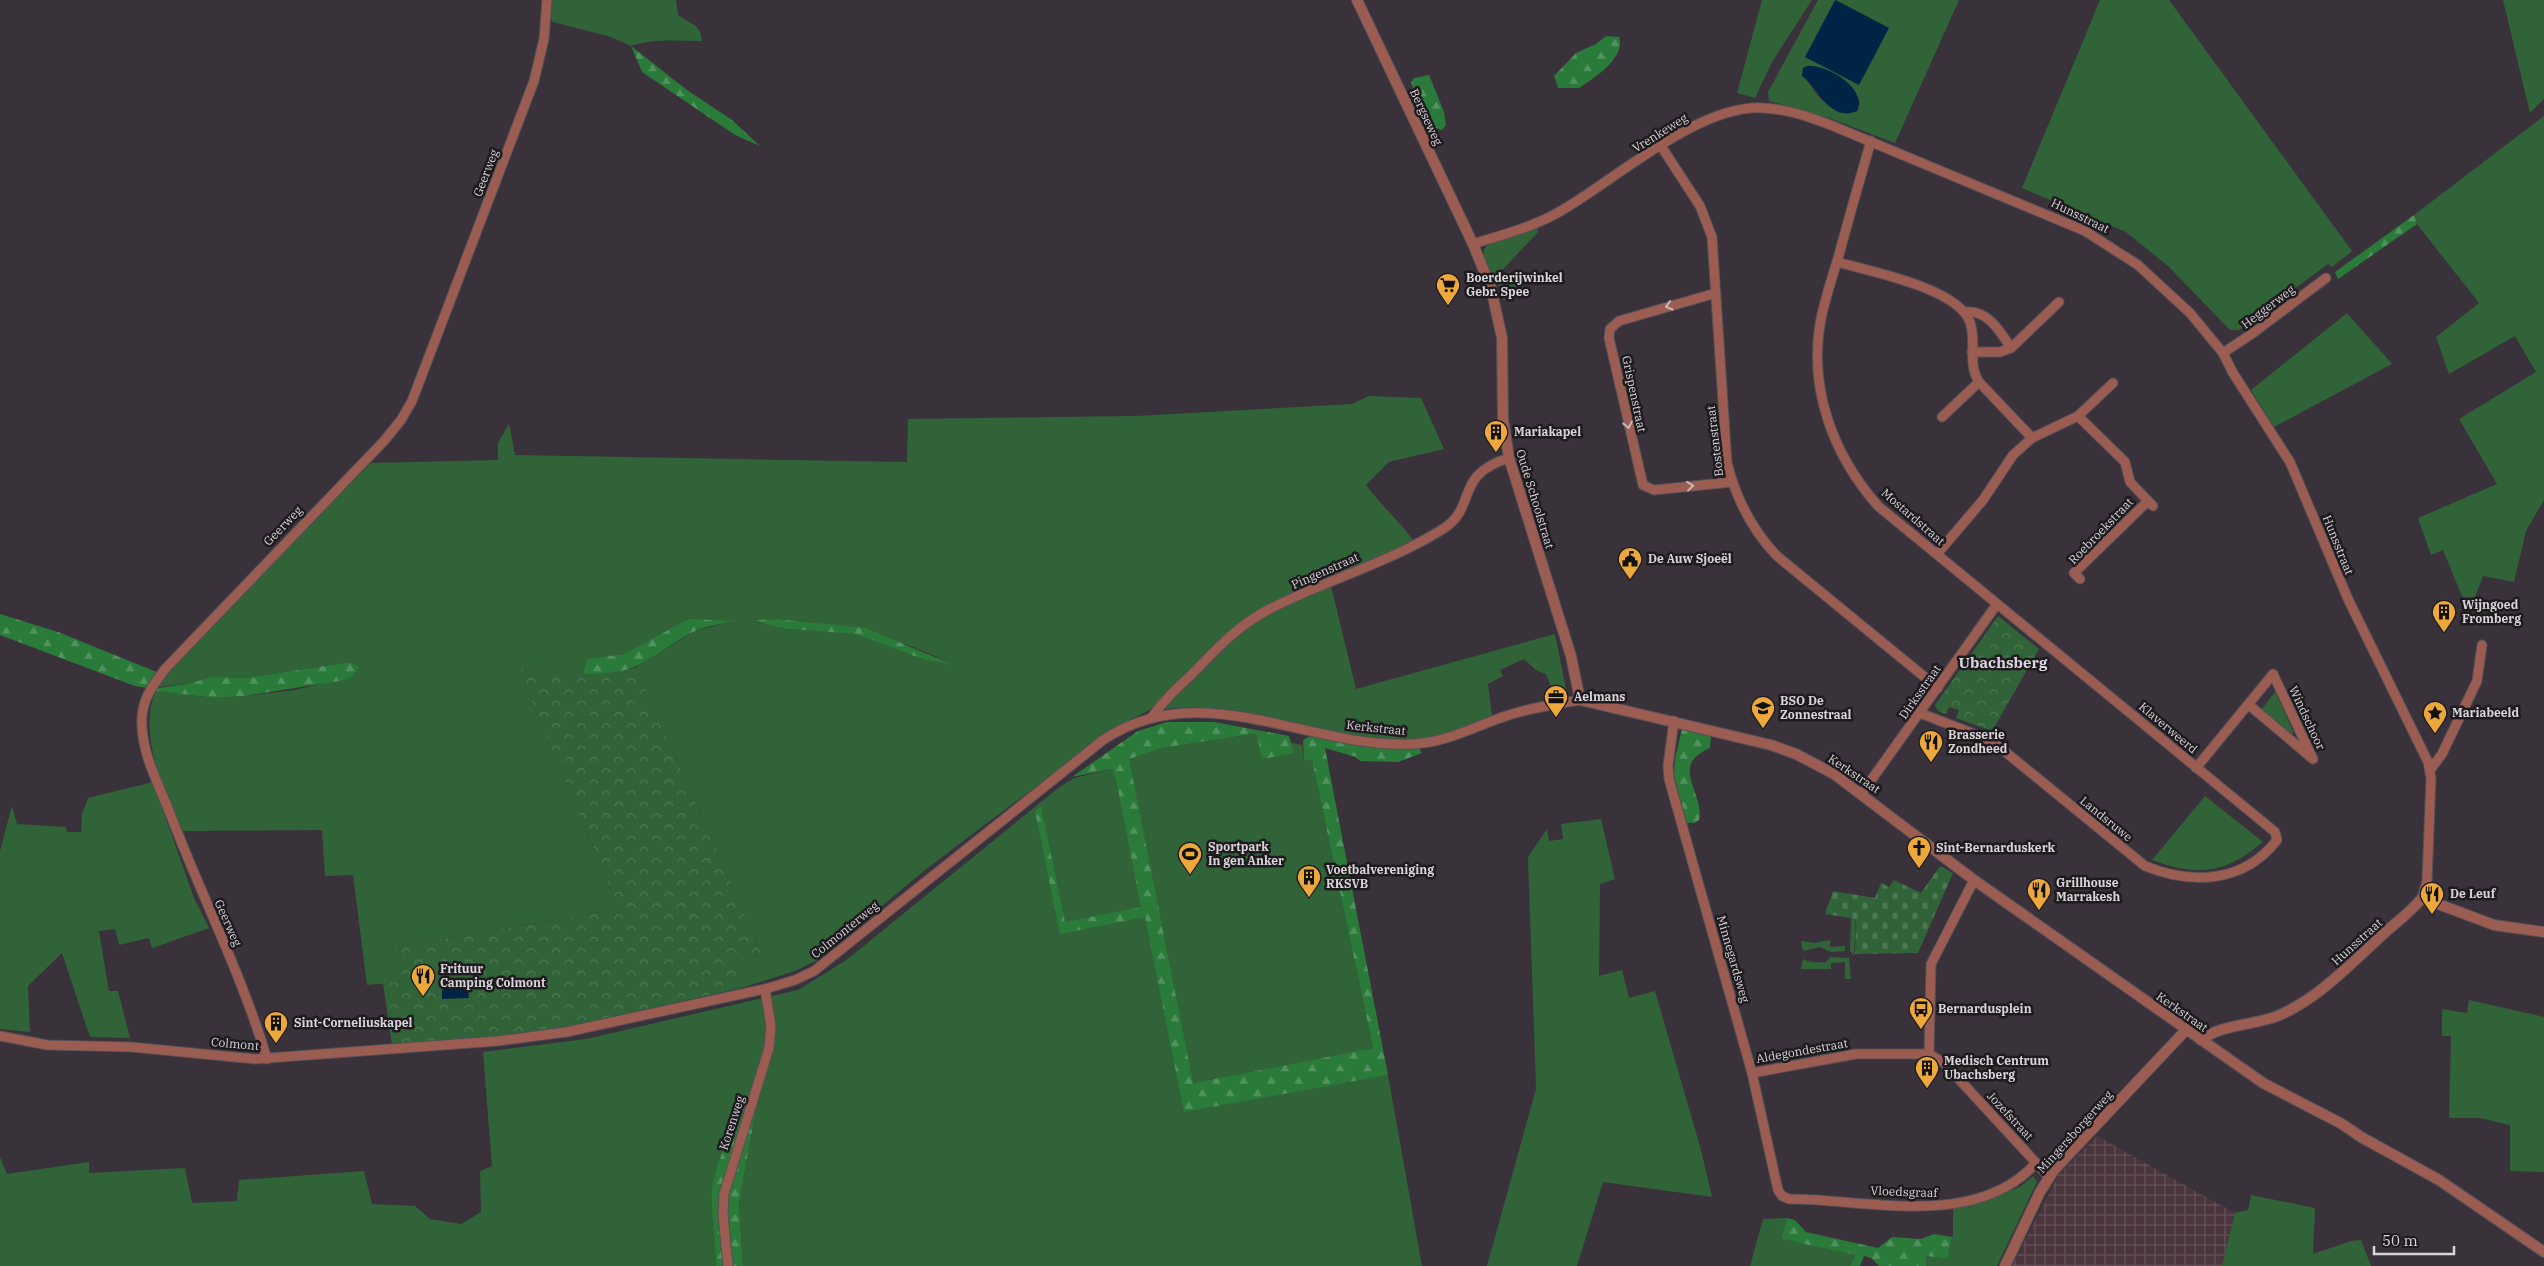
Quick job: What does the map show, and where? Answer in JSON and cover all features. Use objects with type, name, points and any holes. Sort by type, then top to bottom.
[{"type":"street","name":"Geerweg","points":[[267,1059],[243,988],[194,877],[148,756],[141,725],[144,703],[150,688],[166,668],[384,441],[401,420],[412,401],[534,81],[544,39],[547,0]]},
{"type":"street","name":"Bergseweg","points":[[1357,0],[1473,244]]},
{"type":"street","name":"Vrenkeweg","points":[[1473,244],[1555,214],[1693,126],[1716,115],[1762,107],[1798,114],[1871,141]]},
{"type":"street","name":"Mostardstraat","points":[[1871,141],[1824,307],[1818,342],[1819,390],[1827,419],[1847,464],[1878,506],[2046,642]]},
{"type":"street","name":"Hunsstraat","points":[[1871,141],[2059,218],[2104,241],[2138,265],[2172,295],[2223,353],[2298,478],[2340,581],[2425,755],[2430,770],[2426,885],[2422,898],[2406,915],[2342,972],[2291,1009],[2261,1021],[2218,1030],[2201,1040]]},
{"type":"street","name":"Bostenstraat","points":[[1661,146],[1707,221],[1712,237],[1726,447],[1732,482],[1753,525],[1777,556],[1938,688]]},
{"type":"street","name":"Oude Schoolstraat","points":[[1473,244],[1491,288],[1500,329],[1503,357],[1503,419],[1509,458],[1571,656],[1580,700]]},
{"type":"street","points":[[1837,262],[1916,284],[1947,299],[1965,312],[1972,328],[1973,373],[1979,382],[2032,438]]},
{"type":"street","name":"Heggerweg","points":[[2223,353],[2254,333],[2326,278]]},
{"type":"street","name":"Grispenstraat","points":[[1716,292],[1619,321],[1610,329],[1609,338],[1643,485],[1654,490],[1732,482]]},
{"type":"street","points":[[1972,352],[2000,352],[2011,348],[2059,302]]},
{"type":"street","points":[[1965,312],[1975,311],[1987,318],[2001,333],[2011,348]]},
{"type":"street","points":[[1942,418],[1979,382]]},
{"type":"street","points":[[1937,554],[1983,500],[2013,455],[2032,438],[2078,416],[2113,383]]},
{"type":"street","name":"Roebroekstraat","points":[[2078,416],[2125,462],[2130,482],[2150,504],[2074,573],[2080,579]]},
{"type":"street","name":"Pingenstraat","points":[[1152,717],[1163,701],[1211,652],[1239,628],[1271,609],[1370,565],[1442,529],[1458,514],[1468,490],[1479,472],[1491,464],[1509,458]]},
{"type":"street","name":"Dirksstraat","points":[[1862,793],[1997,604]]},
{"type":"street","name":"Klaverweerd","points":[[2046,642],[2275,832]]},
{"type":"street","points":[[2430,770],[2442,754],[2477,681],[2482,644]]},
{"type":"street","name":"Windschoor","points":[[2196,768],[2273,674],[2313,759],[2249,705]]},
{"type":"street","name":"Kerkstraat","points":[[1051,781],[1113,734],[1152,717],[1180,712],[1210,712],[1380,744],[1414,744],[1450,737],[1519,712],[1580,700],[1771,744],[1796,754],[1834,774],[1862,793],[1974,880],[2263,1083],[2342,1124],[2361,1137],[2439,1180],[2544,1252]]},
{"type":"street","name":"Landsruwe","points":[[1920,713],[1992,741],[2145,866],[2164,874],[2202,879],[2230,874],[2244,868],[2268,850],[2277,840],[2275,832]]},
{"type":"street","name":"Minnegardsweg","points":[[1674,721],[1668,772],[1752,1073],[1778,1190],[1782,1196],[1789,1199]]},
{"type":"street","name":"Colmonterweg","points":[[498,1041],[566,1032],[765,989],[795,980],[824,964],[1051,781]]},
{"type":"street","points":[[1929,1054],[1931,964],[1974,880]]},
{"type":"street","points":[[2422,898],[2494,925],[2544,932]]},
{"type":"street","name":"Korenweg","points":[[728,1266],[723,1215],[724,1194],[769,1048],[771,1026],[765,989]]},
{"type":"street","name":"Mingersborgerweg","points":[[2005,1266],[2049,1177],[2186,1030]]},
{"type":"street","name":"Colmont","points":[[0,1036],[47,1045],[136,1047],[267,1059],[498,1041]]},
{"type":"street","name":"Aldegondestraat","points":[[1752,1073],[1856,1054],[1929,1054]]},
{"type":"street","name":"Jozefstraat","points":[[1929,1054],[1944,1063],[2049,1177]]},
{"type":"street","name":"Vloedsgraaf","points":[[1789,1199],[1914,1206],[1944,1205],[1969,1200],[2014,1184],[2036,1163]]},
{"type":"shaded area","points":[[2097,1136],[2235,1213],[2222,1266],[2012,1266],[2059,1174]]},
{"type":"green space","points":[[551,0],[676,0],[678,15],[700,31],[702,41],[657,41],[631,46],[611,37],[553,22],[550,18]]},
{"type":"green space","points":[[1762,0],[1812,0],[1772,62],[1755,98],[1737,93]]},
{"type":"green space","points":[[1818,0],[1836,0],[1959,0],[1895,143],[1829,118],[1769,101],[1768,92]],"holes":[[[1836,0],[1889,28],[1806,57]],[[1825,69],[1846,83],[1854,91],[1860,103],[1857,111],[1832,108],[1816,94],[1806,79]]]},
{"type":"green space","points":[[2100,0],[2169,0],[2352,251],[2332,267],[2328,264],[2239,330],[2230,330],[2168,266],[2126,232],[2022,188]]},
{"type":"green space","points":[[2503,0],[2544,0],[2544,99],[2530,113]]},
{"type":"green space","points":[[1606,36],[1619,37],[1620,45],[1618,52],[1607,67],[1579,88],[1558,88],[1554,76],[1576,53],[1596,44]]},
{"type":"green space","points":[[631,46],[687,90],[732,120],[760,146],[735,135],[642,72]]},
{"type":"green space","points":[[1429,75],[1444,112],[1446,125],[1442,130],[1430,126],[1411,83],[1414,78]]},
{"type":"green space","points":[[2544,116],[2544,500],[2526,531],[2514,582],[2483,576],[2469,613],[2443,550],[2431,555],[2418,518],[2497,484],[2459,419],[2536,372],[2515,336],[2449,374],[2436,337],[2479,303],[2417,224],[2414,215]]},
{"type":"green space","points":[[2414,215],[2417,224],[2338,279],[2335,272]]},
{"type":"green space","points":[[1537,227],[1538,232],[1494,279],[1484,257],[1484,249],[1489,244]]},
{"type":"green space","points":[[1509,271],[1531,295],[1503,300],[1498,283]]},
{"type":"green space","points":[[2347,313],[2392,364],[2274,427],[2251,390]]},
{"type":"green space","points":[[1369,396],[1421,398],[1444,449],[1389,462],[1366,485],[1414,541],[1266,609],[1155,707],[1115,728],[925,870],[816,961],[795,971],[741,988],[735,963],[762,954],[636,667],[695,631],[732,621],[653,639],[624,654],[588,659],[583,675],[518,669],[619,909],[399,946],[403,982],[367,985],[353,875],[325,876],[322,830],[180,831],[160,780],[151,743],[149,725],[151,707],[156,691],[215,698],[245,696],[295,690],[353,676],[360,667],[350,662],[246,678],[212,677],[187,684],[147,688],[371,463],[498,460],[498,443],[509,424],[515,455],[907,462],[908,419],[1136,416],[1352,404]],"holes":[[[778,619],[822,624],[867,633],[910,646],[951,664],[925,660],[855,634],[787,629],[767,625],[756,620]]]},
{"type":"green space","points":[[1331,586],[1356,689],[1555,634],[1566,689],[1565,693],[1555,697],[1546,674],[1536,670],[1524,659],[1500,670],[1503,676],[1488,684],[1492,717],[1450,733],[1423,739],[1357,736],[1259,715],[1226,710],[1194,708],[1162,710],[1165,704],[1250,623],[1315,591]]},
{"type":"green space","points":[[0,614],[58,632],[159,673],[147,688],[135,686],[0,635]]},
{"type":"green space","points":[[1998,616],[2039,649],[1992,731],[1956,718],[1959,710],[1949,707],[1946,714],[1938,711],[1935,705]]},
{"type":"green space","points":[[689,619],[734,621],[693,632],[630,669],[601,675],[583,675],[587,659],[624,654]]},
{"type":"green space","points":[[778,619],[865,628],[954,665],[925,660],[855,634],[787,629],[767,625],[755,620]]},
{"type":"green space","points":[[350,662],[360,667],[353,676],[345,680],[245,696],[215,698],[156,691],[158,688],[187,684],[212,677],[246,678]]},
{"type":"green space","points":[[636,667],[762,954],[735,963],[741,988],[568,1027],[492,1039],[392,1045],[383,983],[403,982],[399,946],[619,909],[518,669],[592,674],[621,671]]},
{"type":"green space","points":[[2275,692],[2294,733],[2292,734],[2261,710]]},
{"type":"green space","points":[[1167,722],[1214,722],[1289,736],[1294,753],[1262,759],[1257,735],[1253,734],[1162,748],[1129,759],[1193,1083],[1373,1048],[1312,760],[1304,761],[1303,740],[1310,736],[1378,748],[1419,748],[1422,753],[1398,762],[1360,761],[1356,757],[1325,748],[1388,1075],[1184,1112],[1145,917],[1060,934],[1035,811],[1041,807],[1065,922],[1141,907],[1116,779],[1112,769],[1072,777],[1138,731]]},
{"type":"green space","points":[[1682,729],[1711,736],[1710,748],[1698,755],[1691,763],[1691,780],[1699,810],[1699,820],[1694,823],[1687,823],[1674,776],[1675,759]]},
{"type":"green space","points":[[1253,734],[1302,745],[1304,761],[1312,760],[1373,1048],[1193,1083],[1184,1111],[1388,1075],[1422,1266],[743,1266],[739,1203],[755,1115],[716,1238],[716,1266],[0,1266],[0,1157],[7,1174],[89,1162],[89,1173],[185,1168],[192,1203],[237,1201],[239,1180],[364,1171],[372,1204],[415,1206],[430,1219],[461,1224],[481,1212],[480,1171],[492,1166],[483,1052],[586,1039],[798,990],[845,961],[1057,789],[1074,778],[1112,769],[1129,759],[1162,748]]},
{"type":"green space","points":[[153,782],[194,898],[209,928],[152,948],[149,938],[119,945],[115,929],[99,931],[109,991],[118,991],[130,1038],[90,1037],[62,953],[28,986],[30,1032],[0,1029],[0,851],[12,806],[17,824],[66,827],[67,832],[81,832],[82,814],[88,798]]},
{"type":"green space","points":[[2205,796],[2263,842],[2236,861],[2210,869],[2184,869],[2152,860]]},
{"type":"green space","points":[[1601,819],[1615,879],[1600,884],[1599,976],[1622,970],[1629,998],[1655,991],[1701,1150],[1712,1197],[1603,1182],[1577,1266],[1487,1266],[1536,1089],[1528,857],[1547,829],[1549,841],[1563,839],[1561,824]]},
{"type":"green space","points":[[1940,866],[1953,873],[1918,953],[1855,954],[1856,919],[1825,914],[1833,891],[1875,898],[1881,883],[1889,887],[1894,880],[1921,893]]},
{"type":"green space","points":[[1856,912],[1854,956],[1850,951],[1851,919]]},
{"type":"green space","points":[[1830,940],[1830,947],[1845,946],[1845,951],[1831,952],[1820,947],[1803,951],[1801,941],[1814,943]]},
{"type":"green space","points":[[1830,957],[1849,958],[1851,979],[1845,979],[1845,962],[1831,963],[1831,969],[1801,969],[1803,959],[1817,963],[1826,962]]},
{"type":"green space","points":[[2469,1000],[2544,1017],[2544,1172],[2510,1171],[2510,1125],[2480,1118],[2449,1118],[2451,1036],[2442,1036],[2442,1009],[2467,1013]]},
{"type":"green space","points":[[748,1105],[755,1115],[739,1203],[743,1266],[716,1266],[712,1205],[714,1178],[728,1139]]},
{"type":"green space","points":[[2033,1176],[2037,1182],[1997,1266],[1926,1266],[1927,1256],[1948,1259],[1953,1234],[1953,1209],[2020,1187]]},
{"type":"green space","points":[[2251,1195],[2315,1208],[2313,1254],[2351,1241],[2361,1240],[2371,1266],[2222,1266],[2235,1213],[2248,1210]]},
{"type":"green space","points":[[1787,1218],[1781,1239],[1857,1255],[1850,1266],[1750,1266],[1763,1219]]},
{"type":"green space","points":[[1787,1218],[1795,1220],[1806,1232],[1878,1248],[1892,1237],[1921,1239],[1934,1234],[1952,1237],[1948,1259],[1927,1256],[1926,1266],[1879,1266],[1871,1258],[1864,1256],[1860,1266],[1850,1266],[1856,1255],[1781,1239]]},
{"type":"water","points":[[1835,0],[1889,28],[1859,85],[1805,57]]},
{"type":"water","points":[[1807,66],[1825,69],[1844,79],[1857,94],[1859,102],[1857,111],[1839,112],[1825,102],[1802,76],[1803,68]]},
{"type":"water","points":[[446,984],[455,984],[459,989],[468,989],[469,998],[442,999],[442,990]]},
{"type":"place","name":"Boerderijwinkel Gebr. Spee","points":[[1448,306]]},
{"type":"place","name":"Mariakapel","points":[[1496,453]]},
{"type":"place","name":"De Auw Sjoeël","points":[[1630,580]]},
{"type":"place","name":"Wijngoed Fromberg","points":[[2444,633]]},
{"type":"place","name":"Aelmans","points":[[1556,718]]},
{"type":"place","name":"BSO De Zonnestraal","points":[[1763,729]]},
{"type":"place","name":"Mariabeeld","points":[[2435,734]]},
{"type":"place","name":"Brasserie Zondheed","points":[[1931,763]]},
{"type":"place","name":"Sint-Bernarduskerk","points":[[1919,869]]},
{"type":"place","name":"Sportpark In gen Anker","points":[[1190,875]]},
{"type":"place","name":"Voetbalvereniging RKSVB","points":[[1309,898]]},
{"type":"place","name":"Grillhouse Marrakesh","points":[[2039,911]]},
{"type":"place","name":"De Leuf","points":[[2432,915]]},
{"type":"place","name":"Frituur Camping Colmont","points":[[423,997]]},
{"type":"place","name":"Bernardusplein","points":[[1921,1030]]},
{"type":"place","name":"Sint-Corneliuskapel","points":[[276,1044]]},
{"type":"place","name":"Medisch Centrum Ubachsberg","points":[[1927,1089]]},
{"type":"district","name":"Ubachsberg","points":[[2003,663]]}]
